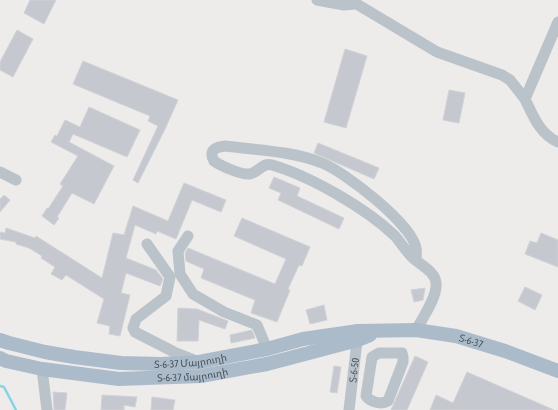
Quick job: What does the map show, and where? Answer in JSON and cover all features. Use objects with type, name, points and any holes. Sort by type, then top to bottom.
[{"type":"main road","name":"Տ-6-37","points":[[381,331],[416,330],[456,336],[505,351],[558,371]]},
{"type":"main road","name":"Տ-6-37 մայրուղի","points":[[0,358],[6,361],[42,369],[119,379],[201,376],[267,364],[358,335],[381,331]]},
{"type":"main road","name":"Տ-6-37 Մայրուղի","points":[[0,340],[45,352],[121,363],[161,364],[199,362],[267,349],[303,339],[358,335]]},
{"type":"main road","points":[[199,362],[201,376]]},
{"type":"street","points":[[317,0],[344,5],[352,2],[437,52],[502,75],[510,80],[525,99],[538,126],[552,139],[558,142]]},
{"type":"street","points":[[525,99],[558,22]]},
{"type":"street","points":[[416,260],[416,247],[400,221],[354,182],[323,163],[302,157],[225,146],[215,148],[211,153],[214,161],[218,164],[244,174],[251,174],[266,164],[284,168],[318,184],[368,213],[395,236],[416,260],[434,274],[436,282],[436,288],[416,330]]},
{"type":"street","points":[[0,172],[16,180]]},
{"type":"street","points":[[188,236],[178,252],[180,274],[193,294],[224,312],[257,325],[267,349]]},
{"type":"street","points":[[147,244],[170,277],[166,296],[136,319],[133,328],[135,332],[174,352],[199,362]]},
{"type":"street","name":"Տ-6-50","points":[[349,410],[358,335]]},
{"type":"street","points":[[402,353],[403,362],[388,401],[380,403],[368,399],[366,393],[368,375],[372,357],[375,354],[402,353]]},
{"type":"street","points":[[42,369],[47,410]]},
{"type":"street","points":[[353,373],[368,375]]},
{"type":"building","points":[[30,0],[56,0],[44,24],[24,13]]},
{"type":"building","points":[[17,30],[33,39],[13,77],[0,70],[0,62]]},
{"type":"building","points":[[345,49],[367,56],[346,128],[324,122]]},
{"type":"building","points":[[83,61],[178,100],[138,183],[133,180],[158,126],[148,121],[150,116],[73,84]]},
{"type":"building","points":[[449,90],[465,93],[459,123],[443,120]]},
{"type":"building","points":[[89,107],[140,130],[127,157],[73,134],[69,142],[114,166],[94,204],[72,193],[57,217],[59,218],[54,225],[42,216],[63,186],[60,184],[78,156],[51,142],[55,135],[57,136],[65,120],[80,127]]},
{"type":"building","points":[[318,143],[379,168],[374,179],[314,153]]},
{"type":"building","points":[[274,177],[300,188],[297,196],[344,218],[339,229],[278,200],[281,193],[269,188]]},
{"type":"building","points":[[184,183],[226,200],[221,212],[192,200],[176,239],[157,231],[156,234],[135,225],[126,258],[156,270],[163,279],[160,286],[126,273],[121,293],[130,295],[120,336],[109,334],[110,326],[97,323],[104,299],[66,275],[62,280],[51,274],[55,267],[41,258],[42,256],[29,248],[16,244],[16,242],[0,239],[0,232],[5,233],[6,228],[35,238],[36,236],[102,278],[113,233],[124,235],[133,206],[168,221]]},
{"type":"building","points":[[4,195],[10,200],[0,212],[0,199]]},
{"type":"building","points":[[242,218],[310,247],[302,266],[299,265],[288,289],[290,290],[277,322],[251,313],[255,300],[201,278],[204,269],[186,261],[185,253],[188,248],[275,284],[286,259],[234,236]]},
{"type":"building","points":[[541,233],[558,240],[558,267],[525,254],[530,241],[537,243]]},
{"type":"building","points":[[525,287],[542,295],[535,310],[518,301]]},
{"type":"building","points":[[425,288],[423,300],[414,302],[411,290]]},
{"type":"building","points":[[324,305],[327,320],[310,324],[306,310]]},
{"type":"building","points":[[178,308],[197,309],[228,321],[225,329],[199,320],[198,341],[177,341]]},
{"type":"building","points":[[252,330],[255,338],[231,343],[230,335]]},
{"type":"building","points":[[415,356],[428,362],[407,410],[391,410]]},
{"type":"building","points":[[334,366],[341,367],[337,393],[330,392]]},
{"type":"building","points":[[467,372],[554,410],[430,410],[436,395],[453,403]]},
{"type":"building","points":[[53,392],[67,393],[65,410],[54,410]]},
{"type":"building","points":[[102,395],[137,397],[135,407],[124,405],[124,410],[101,410]]},
{"type":"building","points":[[152,397],[175,400],[173,410],[151,410]]},
{"type":"waterway","points":[[0,386],[4,387],[16,410]]}]
